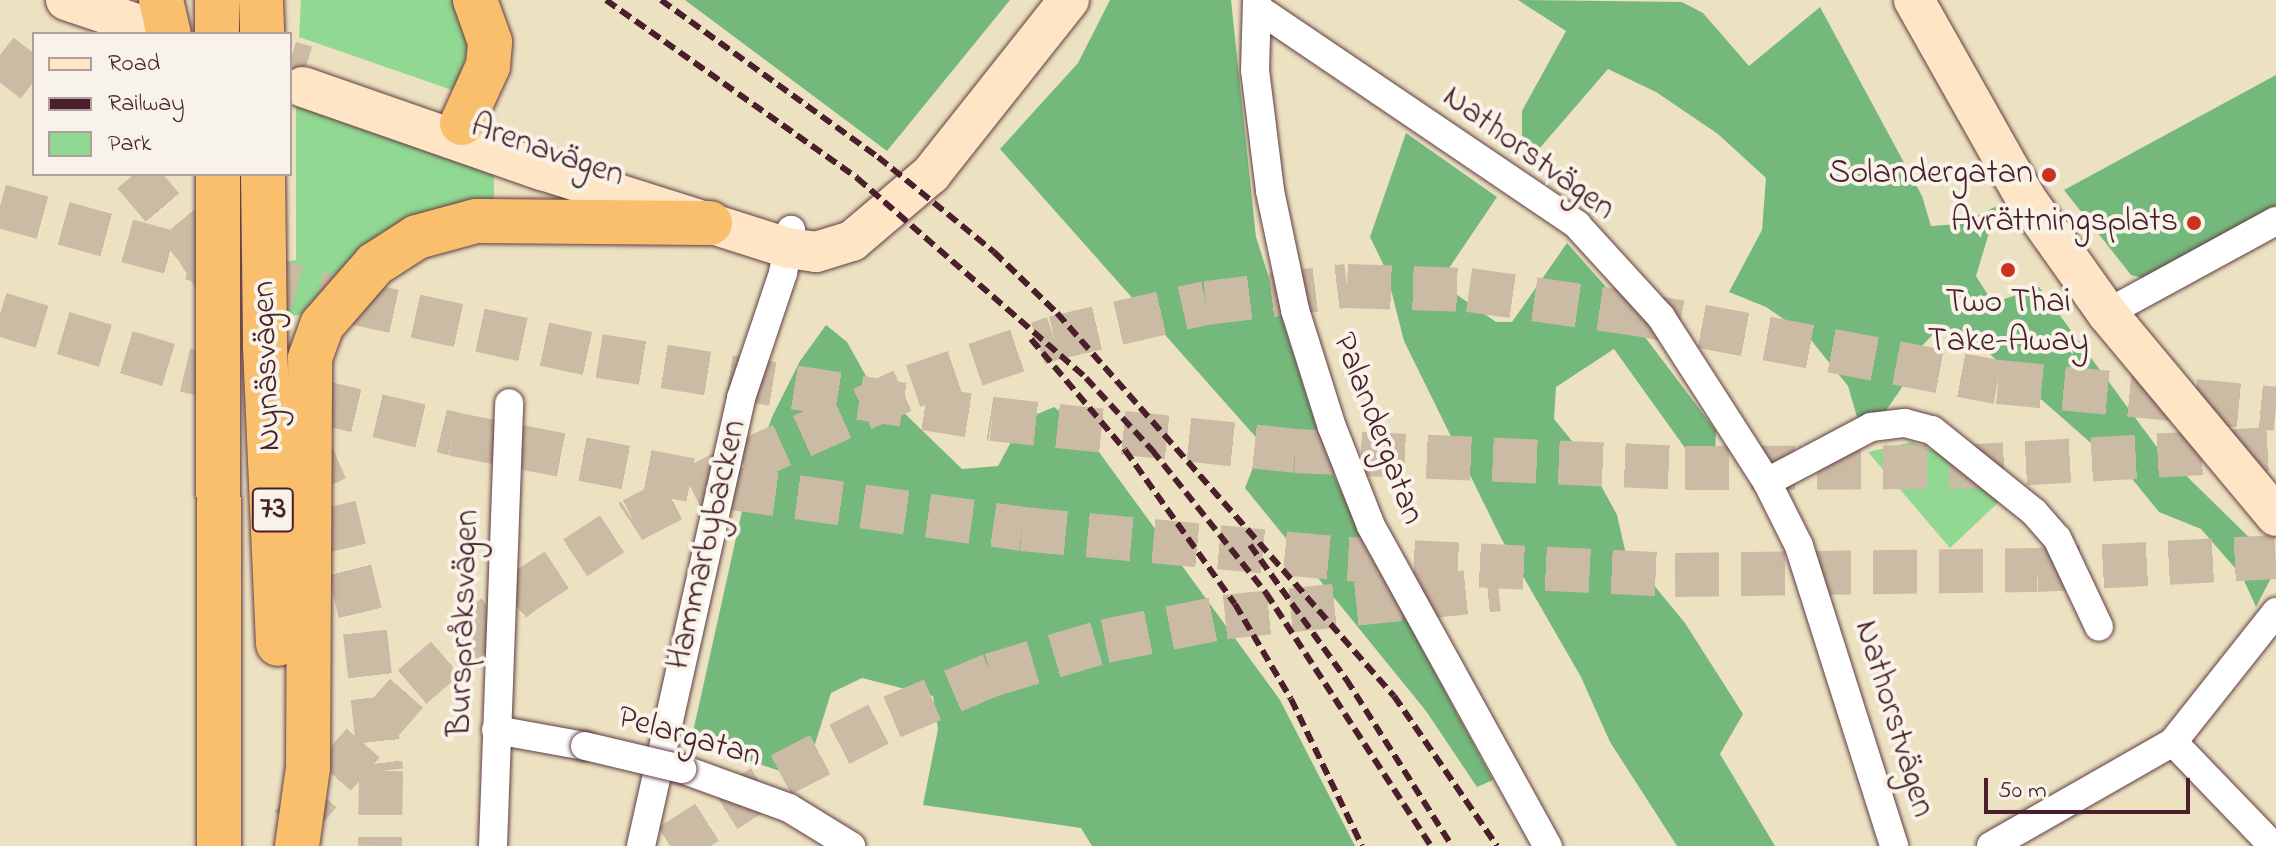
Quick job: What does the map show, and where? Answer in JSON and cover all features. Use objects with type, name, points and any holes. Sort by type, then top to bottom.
[{"type":"highway","points":[[189,0],[190,32]]},
{"type":"highway","points":[[217,0],[217,32]]},
{"type":"highway","points":[[462,123],[488,66],[490,42],[475,0]]},
{"type":"highway","points":[[197,176],[219,348]]},
{"type":"highway","name":"Nynäsvägen","points":[[218,176],[219,846]]},
{"type":"highway","name":"Nynäsvägen","points":[[263,176],[265,346],[286,846]]},
{"type":"highway","points":[[297,846],[308,768],[310,358],[322,325],[375,264],[417,237],[476,221],[710,223]]},
{"type":"main road","points":[[66,0],[141,13]]},
{"type":"main road","points":[[790,239],[849,215],[890,185],[1043,0]]},
{"type":"main road","points":[[790,239],[835,248],[883,218],[931,174],[1069,0]]},
{"type":"main road","points":[[1914,0],[2026,199],[2107,313],[2270,502]]},
{"type":"main road","name":"Arenavägen","points":[[305,76],[462,123],[790,239],[710,223],[305,76]]},
{"type":"street","name":"Nathorstvägen","points":[[1257,4],[1577,225],[1678,340],[1767,482],[1799,546],[1894,846]]},
{"type":"street","name":"Palandergatan","points":[[1257,4],[1255,70],[1270,191],[1295,310],[1332,427],[1371,526],[1548,846]]},
{"type":"street","points":[[2107,313],[2276,221]]},
{"type":"street","name":"Hammarbybacken","points":[[641,846],[741,398],[790,239]]},
{"type":"street","name":"Burspråksvägen","points":[[493,846],[509,403]]},
{"type":"street","points":[[1767,482],[1871,427],[1905,423],[1932,430],[2034,512],[2057,538],[2099,627]]},
{"type":"street","points":[[1991,846],[2173,742],[2276,612]]},
{"type":"street","name":"Pelargatan","points":[[496,730],[585,746],[722,780],[789,808],[851,846]]},
{"type":"street","points":[[2173,742],[2273,846]]},
{"type":"green space","points":[[301,0],[458,0],[469,43],[459,81],[452,90],[299,37]]},
{"type":"green space","points":[[685,0],[1010,0],[887,151]]},
{"type":"green space","points":[[1110,0],[1231,0],[1256,237],[1327,460],[1364,542],[1493,780],[1477,787],[1426,711],[1245,488],[1262,444],[1000,149],[1078,63]]},
{"type":"green space","points":[[1518,0],[1682,2],[1703,13],[1749,66],[1820,7],[1922,196],[1931,226],[1960,224],[1997,206],[1976,276],[1993,303],[2039,287],[2156,446],[2266,554],[2270,580],[2256,607],[2242,576],[2201,529],[2159,512],[2133,480],[1967,334],[1940,327],[1919,349],[1907,380],[1885,412],[1857,417],[1848,386],[1807,335],[1766,307],[1729,292],[1762,230],[1766,178],[1718,134],[1656,92],[1608,69],[1539,149],[1522,142],[1522,111],[1566,31]]},
{"type":"green space","points":[[2276,75],[2276,217],[2154,281],[2131,275],[2064,190]]},
{"type":"green space","points":[[296,104],[494,174],[494,202],[318,298],[301,315],[291,316],[285,311],[285,262],[296,260]]},
{"type":"green space","points":[[1406,133],[1497,197],[1447,271],[1450,290],[1496,322],[1512,322],[1567,243],[1614,296],[1716,431],[1715,458],[1703,473],[1614,349],[1556,387],[1554,419],[1586,458],[1617,515],[1625,550],[1685,623],[1743,714],[1720,754],[1775,846],[1677,846],[1610,742],[1581,677],[1501,538],[1404,341],[1386,270],[1370,237]]},
{"type":"green space","points":[[826,325],[847,342],[866,376],[962,469],[998,466],[1023,420],[1054,407],[1080,426],[1280,700],[1355,846],[1092,846],[1081,828],[923,805],[938,729],[933,696],[862,678],[831,693],[804,779],[691,741],[748,484],[772,417],[800,361]]},
{"type":"green space","points":[[1912,442],[1937,452],[2002,499],[1950,548],[1868,452]]},
{"type":"tunnel","points":[[0,55],[32,79]]},
{"type":"tunnel","points":[[292,62],[306,66]]},
{"type":"tunnel","points":[[136,176],[196,247],[272,370]]},
{"type":"tunnel","points":[[0,206],[351,302],[599,356],[992,419],[1295,451],[1685,468],[1960,467],[2276,449]]},
{"type":"tunnel","points":[[291,826],[412,687],[520,594],[633,520],[742,463],[913,386],[1054,338],[1206,303],[1347,286],[1469,290],[1637,314],[1998,382],[2276,409]]},
{"type":"tunnel","points":[[0,314],[185,370],[453,434],[732,488],[1022,529],[1348,559],[1675,575],[2037,570],[2276,557]]},
{"type":"tunnel","points":[[308,447],[334,506],[365,632],[381,771],[380,846]]},
{"type":"tunnel","points":[[670,846],[781,775],[892,717],[991,675],[1105,641],[1225,617],[1499,589]]},
{"type":"railway","points":[[606,0],[857,178],[1086,378],[1152,450],[1266,593],[1431,846]]},
{"type":"railway","points":[[661,0],[878,157],[994,252],[1057,313],[1394,696],[1497,846]]},
{"type":"railway","points":[[1031,339],[1125,450],[1235,604],[1291,699],[1362,846]]},
{"type":"railway","points":[[1250,545],[1346,679],[1452,846]]},
{"type":"place","name":"Solandergatan","points":[[2049,175]]},
{"type":"place","name":"Avrättningsplats","points":[[2194,223]]},
{"type":"place","name":"Two Thai Take-Away","points":[[2008,270]]}]
